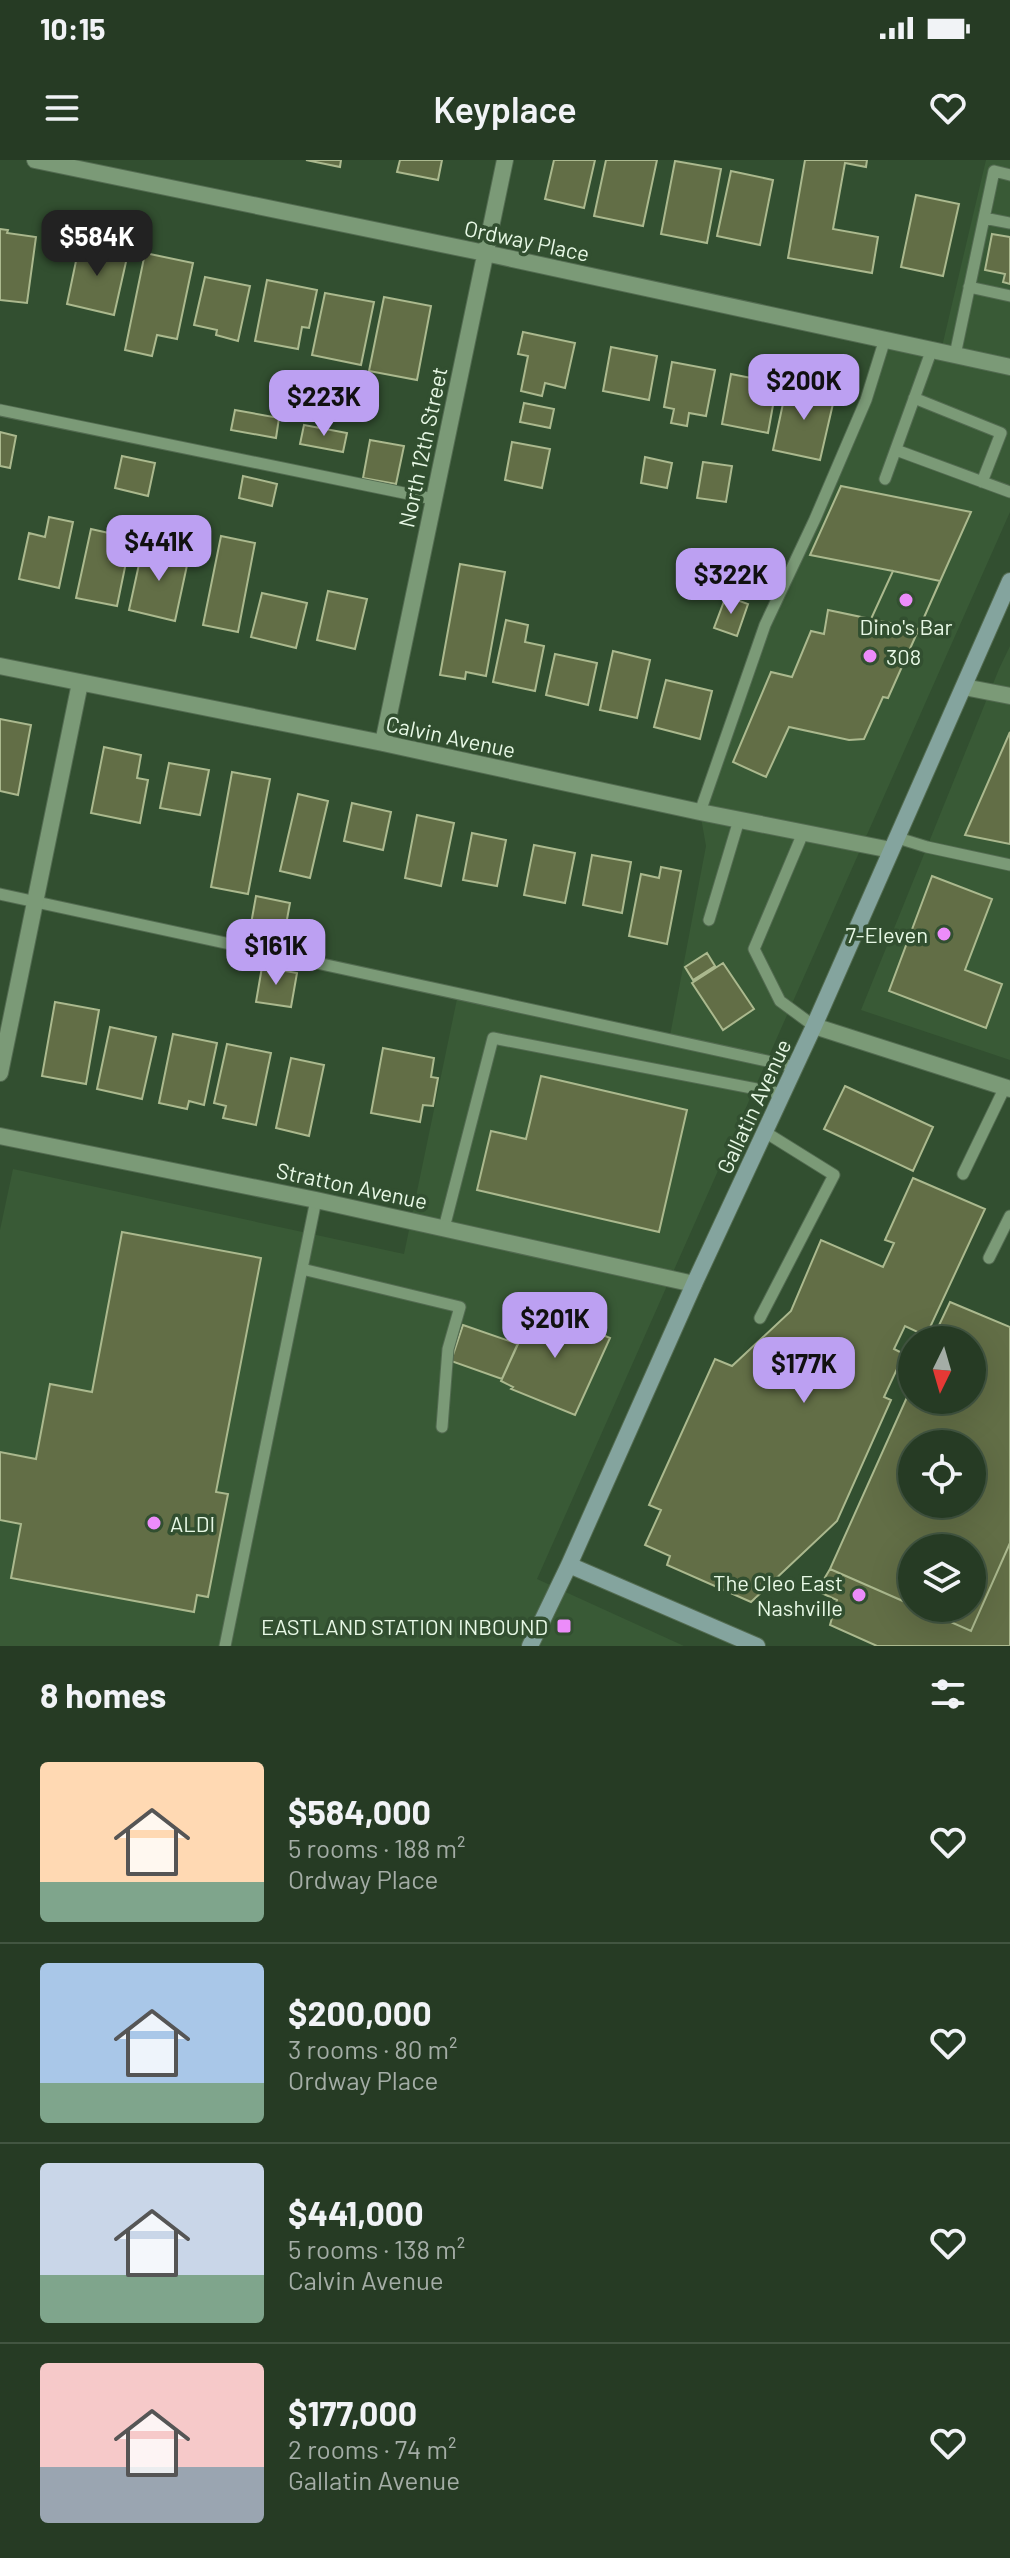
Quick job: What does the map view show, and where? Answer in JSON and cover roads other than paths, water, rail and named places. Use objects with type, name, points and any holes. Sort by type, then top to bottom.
[{"type":"main road","name":"Gallatin Avenue","points":[[530,1646],[814,1026],[1010,581]]},
{"type":"main road","points":[[569,1565],[725,1639],[757,1646]]},
{"type":"street","name":"Ordway Place","points":[[35,160],[485,253],[1010,367]]},
{"type":"street","name":"North 12th Street","points":[[383,743],[505,160]]},
{"type":"street","name":"Calvin Avenue","points":[[0,666],[383,743],[803,833],[895,844]]},
{"type":"street","points":[[0,1073],[80,683]]},
{"type":"street","points":[[964,687],[1010,696]]},
{"type":"street","points":[[814,1026],[1008,1088]]},
{"type":"street","name":"Stratton Avenue","points":[[0,1136],[316,1200],[694,1284]]},
{"type":"lane","points":[[955,355],[994,171],[1010,175]]},
{"type":"lane","points":[[984,218],[1010,223]]},
{"type":"lane","points":[[969,287],[1010,296]]},
{"type":"lane","points":[[700,812],[765,625],[866,400],[885,339]]},
{"type":"lane","points":[[885,479],[932,349]]},
{"type":"lane","points":[[914,398],[1001,433],[982,482]]},
{"type":"lane","points":[[0,410],[433,499]]},
{"type":"lane","points":[[896,450],[1010,492]]},
{"type":"lane","points":[[709,920],[739,820]]},
{"type":"lane","points":[[803,833],[754,949],[780,1001],[814,1026]]},
{"type":"lane","points":[[895,844],[1010,865]]},
{"type":"lane","points":[[0,894],[795,1067]]},
{"type":"lane","points":[[444,1228],[493,1038],[783,1094]]},
{"type":"lane","points":[[963,1174],[1008,1088]]},
{"type":"lane","points":[[760,1318],[834,1175],[765,1132]]},
{"type":"lane","points":[[225,1646],[316,1200]]},
{"type":"lane","points":[[989,1258],[1010,1216]]},
{"type":"lane","points":[[302,1269],[460,1307],[448,1349],[442,1427]]},
{"type":"place","name":"Dino's Bar","points":[[906,600]]},
{"type":"place","name":"308","points":[[870,656]]},
{"type":"place","name":"7-Eleven","points":[[944,934]]},
{"type":"place","name":"ALDI","points":[[154,1523]]},
{"type":"place","name":"The Cleo East Nashville","points":[[859,1595]]},
{"type":"place","name":"EASTLAND STATION INBOUND","points":[[564,1626]]}]
